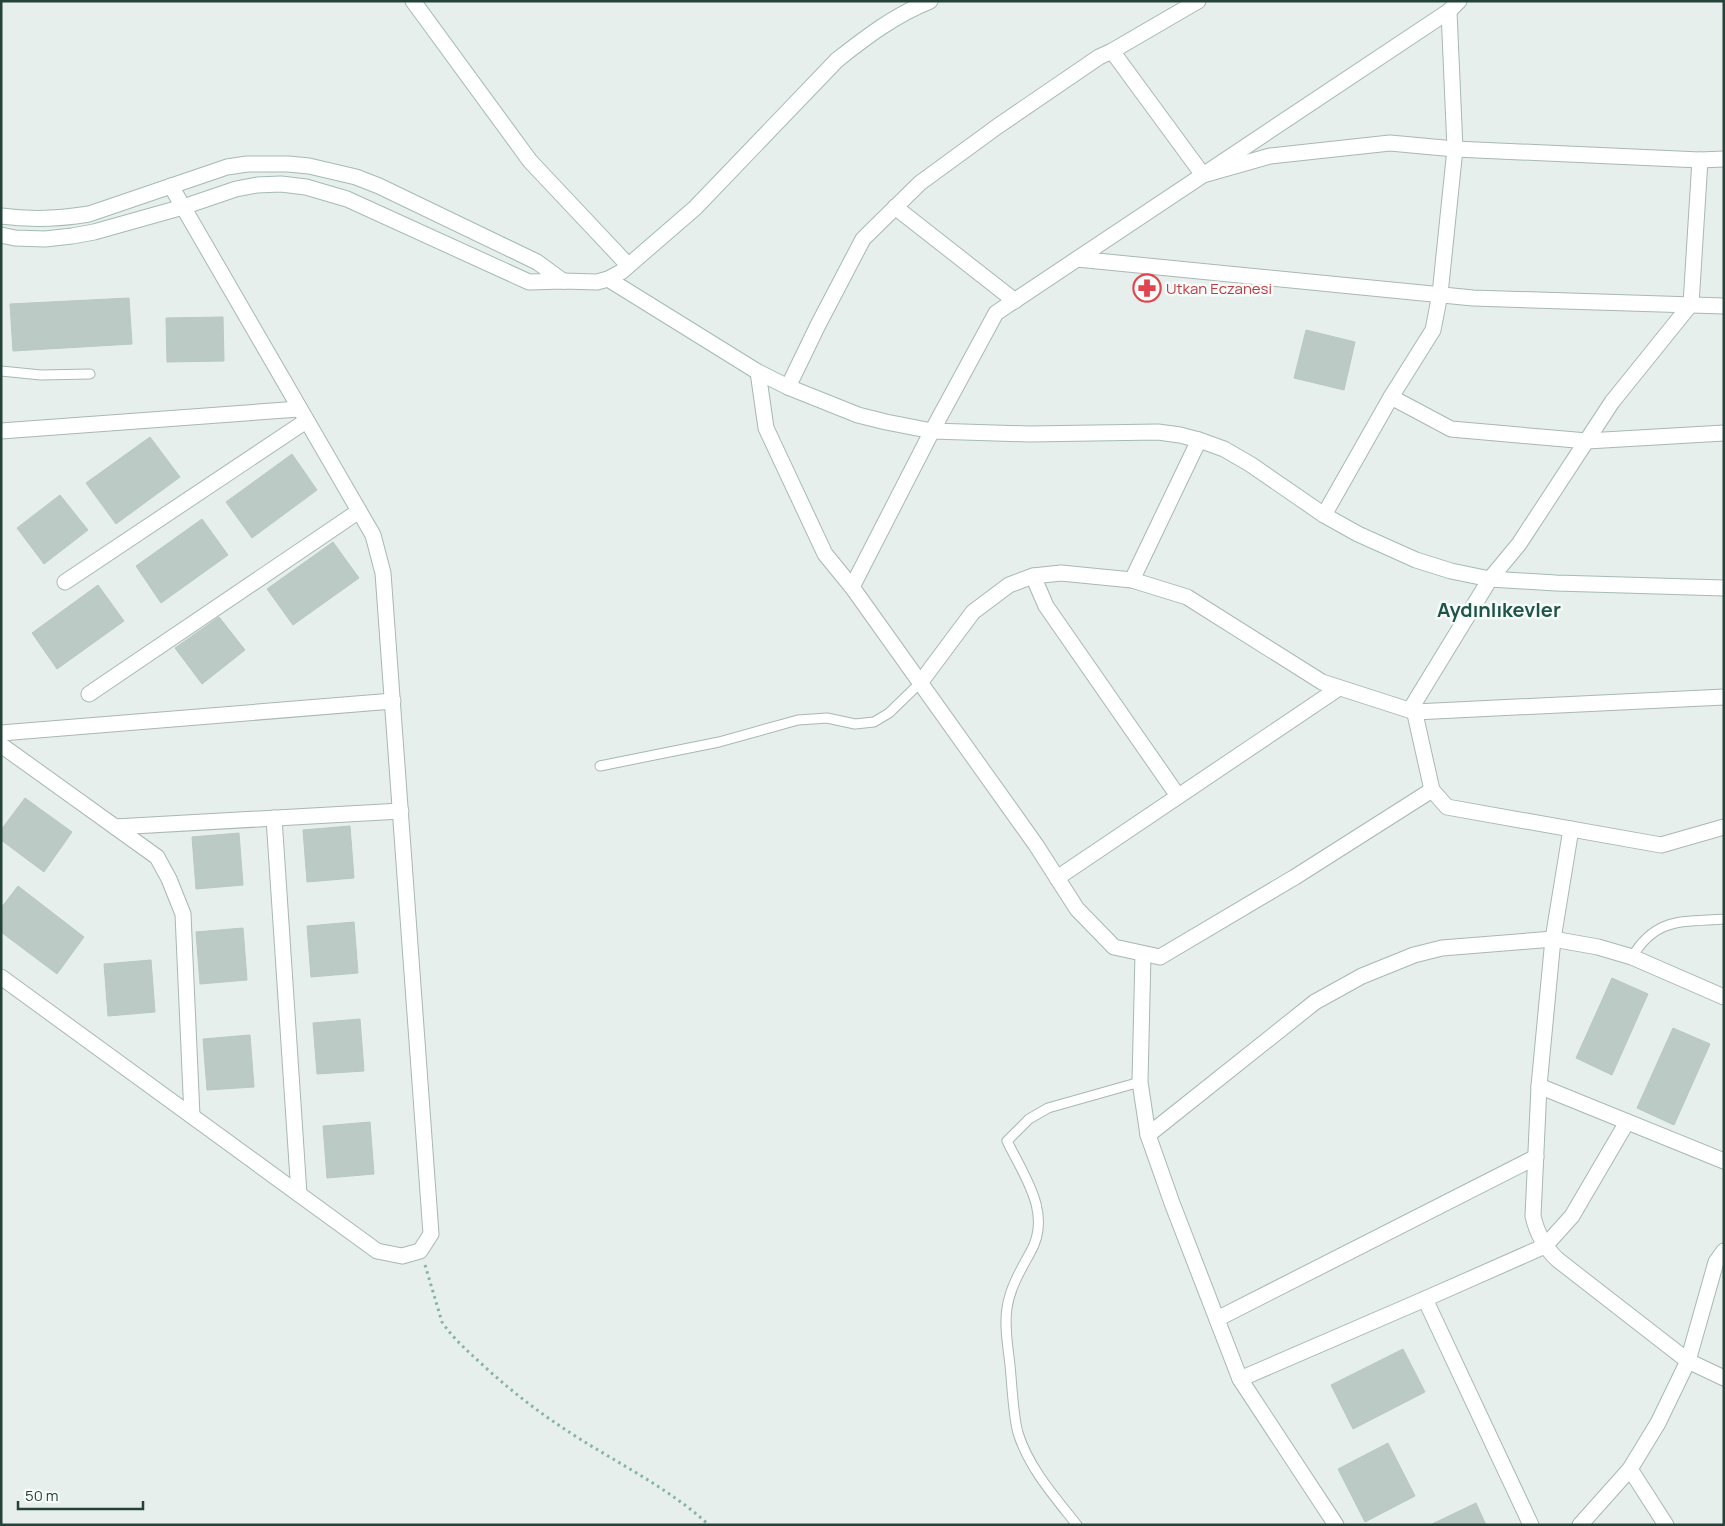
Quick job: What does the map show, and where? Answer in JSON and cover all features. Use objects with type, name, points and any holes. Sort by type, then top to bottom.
[{"type":"street","points":[[413,1],[530,161],[628,265]]},
{"type":"street","points":[[1,235],[15,238],[45,239],[94,232],[183,207],[236,189],[257,185],[281,184],[328,192],[354,202],[529,282],[597,282],[621,272],[695,208],[837,60],[863,39],[890,21],[930,1]]},
{"type":"street","points":[[788,387],[863,238],[920,183],[998,126],[1099,57],[1198,1]]},
{"type":"street","points":[[1324,515],[1390,397],[1433,330],[1440,294],[1455,149],[1454,6]]},
{"type":"street","points":[[852,587],[932,431],[996,313],[1454,6]]},
{"type":"street","points":[[1112,51],[1203,175]]},
{"type":"street","points":[[1203,175],[1270,156],[1390,143],[1455,149],[1700,160],[1724,159]]},
{"type":"street","points":[[1700,160],[1691,304],[1612,402],[1520,544],[1490,579],[1413,705],[1432,790],[1447,807],[1661,845],[1724,827]]},
{"type":"street","points":[[1,216],[37,219],[89,214],[227,167],[248,164],[288,164],[333,170],[388,190],[537,262],[563,281]]},
{"type":"street","points":[[2,978],[377,1251],[402,1256],[420,1250],[431,1234],[383,573],[373,535],[171,186]]},
{"type":"street","points":[[895,207],[1015,301]]},
{"type":"street","points":[[1077,259],[1473,298],[1724,306]]},
{"type":"street","points":[[608,279],[758,372],[788,387],[858,415],[932,431],[1029,434],[1158,432],[1199,440],[1224,449],[1250,464],[1324,515],[1358,534],[1416,560],[1451,571],[1490,579],[1724,588]]},
{"type":"street","points":[[758,372],[766,428],[825,554],[852,587],[1036,845],[1077,909],[1114,947],[1160,958],[1295,877],[1432,790]]},
{"type":"street","points":[[1390,397],[1451,429],[1587,441],[1724,433]]},
{"type":"street","points":[[1,431],[303,415]]},
{"type":"street","points":[[65,582],[303,415]]},
{"type":"street","points":[[1132,580],[1199,440]]},
{"type":"street","points":[[88,694],[359,511]]},
{"type":"street","points":[[920,683],[973,612],[1009,585],[1033,576],[1061,574],[1132,580],[1187,597],[1322,682],[1415,712],[1724,697]]},
{"type":"street","points":[[1033,576],[1046,606],[1178,796]]},
{"type":"street","points":[[1057,878],[1339,688]]},
{"type":"street","points":[[1,733],[393,701]]},
{"type":"street","points":[[1,745],[157,858],[169,878],[183,914],[192,1116]]},
{"type":"street","points":[[115,827],[401,811]]},
{"type":"street","points":[[274,818],[299,1194]]},
{"type":"street","points":[[1571,829],[1553,938],[1539,1086],[1533,1216],[1535,1226],[1545,1246],[1558,1260],[1688,1361],[1724,1378]]},
{"type":"street","points":[[1148,1136],[1293,1018],[1338,988],[1396,961],[1442,948],[1553,938],[1598,947],[1632,957],[1724,997]]},
{"type":"street","points":[[1143,954],[1140,1082],[1148,1136],[1240,1379],[1336,1525]]},
{"type":"street","points":[[1539,1086],[1724,1161]]},
{"type":"street","points":[[1240,1379],[1545,1246],[1572,1216],[1628,1122]]},
{"type":"street","points":[[1217,1319],[1536,1157]]},
{"type":"street","points":[[1580,1525],[1630,1468],[1658,1423],[1688,1361],[1716,1262],[1724,1251]]},
{"type":"street","points":[[1425,1299],[1531,1525]]},
{"type":"street","points":[[1630,1468],[1666,1525]]},
{"type":"lane","points":[[1,371],[41,375],[90,374]]},
{"type":"lane","points":[[600,766],[719,742],[798,720],[827,718],[855,724],[874,722],[889,713],[920,683]]},
{"type":"lane","points":[[1632,957],[1649,934],[1659,928],[1680,922],[1724,919]]},
{"type":"lane","points":[[1076,1525],[1031,1463],[1017,1431],[1005,1317],[1015,1280],[1036,1242],[1040,1220],[1035,1198],[1007,1141],[1028,1119],[1048,1108],[1140,1082]]},
{"type":"path","points":[[420,1250],[442,1322],[459,1343],[516,1396],[579,1439],[680,1501],[709,1525]]},
{"type":"building","points":[[129,298],[132,344],[13,351],[10,304]]},
{"type":"building","points":[[223,317],[224,361],[167,362],[166,318]]},
{"type":"building","points":[[1306,330],[1355,342],[1344,390],[1294,378]]},
{"type":"building","points":[[150,437],[180,477],[116,524],[86,483]]},
{"type":"building","points":[[292,454],[317,490],[252,538],[226,502]]},
{"type":"building","points":[[60,495],[88,530],[44,564],[17,528]]},
{"type":"building","points":[[202,519],[228,555],[161,603],[136,566]]},
{"type":"building","points":[[333,542],[359,578],[293,625],[267,589]]},
{"type":"building","points":[[98,585],[124,621],[57,669],[32,633]]},
{"type":"building","points":[[219,617],[245,650],[202,684],[175,648]]},
{"type":"building","points":[[25,798],[72,832],[44,872],[1,840],[1,830]]},
{"type":"building","points":[[350,826],[354,878],[307,882],[303,830]]},
{"type":"building","points":[[239,833],[243,885],[196,889],[192,837]]},
{"type":"building","points":[[18,886],[84,937],[57,974],[1,932],[1,908]]},
{"type":"building","points":[[354,922],[358,973],[311,977],[307,926]]},
{"type":"building","points":[[243,928],[247,980],[200,984],[196,932]]},
{"type":"building","points":[[151,960],[155,1012],[108,1016],[104,964]]},
{"type":"building","points":[[1612,978],[1648,994],[1612,1075],[1576,1058]]},
{"type":"building","points":[[360,1019],[364,1071],[317,1074],[313,1023]]},
{"type":"building","points":[[1673,1028],[1710,1044],[1674,1125],[1637,1108]]},
{"type":"building","points":[[250,1035],[254,1087],[207,1090],[203,1039]]},
{"type":"building","points":[[370,1122],[374,1174],[327,1178],[323,1126]]},
{"type":"building","points":[[1403,1349],[1425,1392],[1353,1429],[1331,1385]]},
{"type":"building","points":[[1388,1443],[1415,1496],[1365,1522],[1338,1469]]},
{"type":"building","points":[[1476,1503],[1486,1525],[1430,1525]]},
{"type":"place","name":"Utkan Eczanesi","points":[[1147,288]]},
{"type":"district","name":"Aydınlıkevler","points":[[1499,609]]}]
